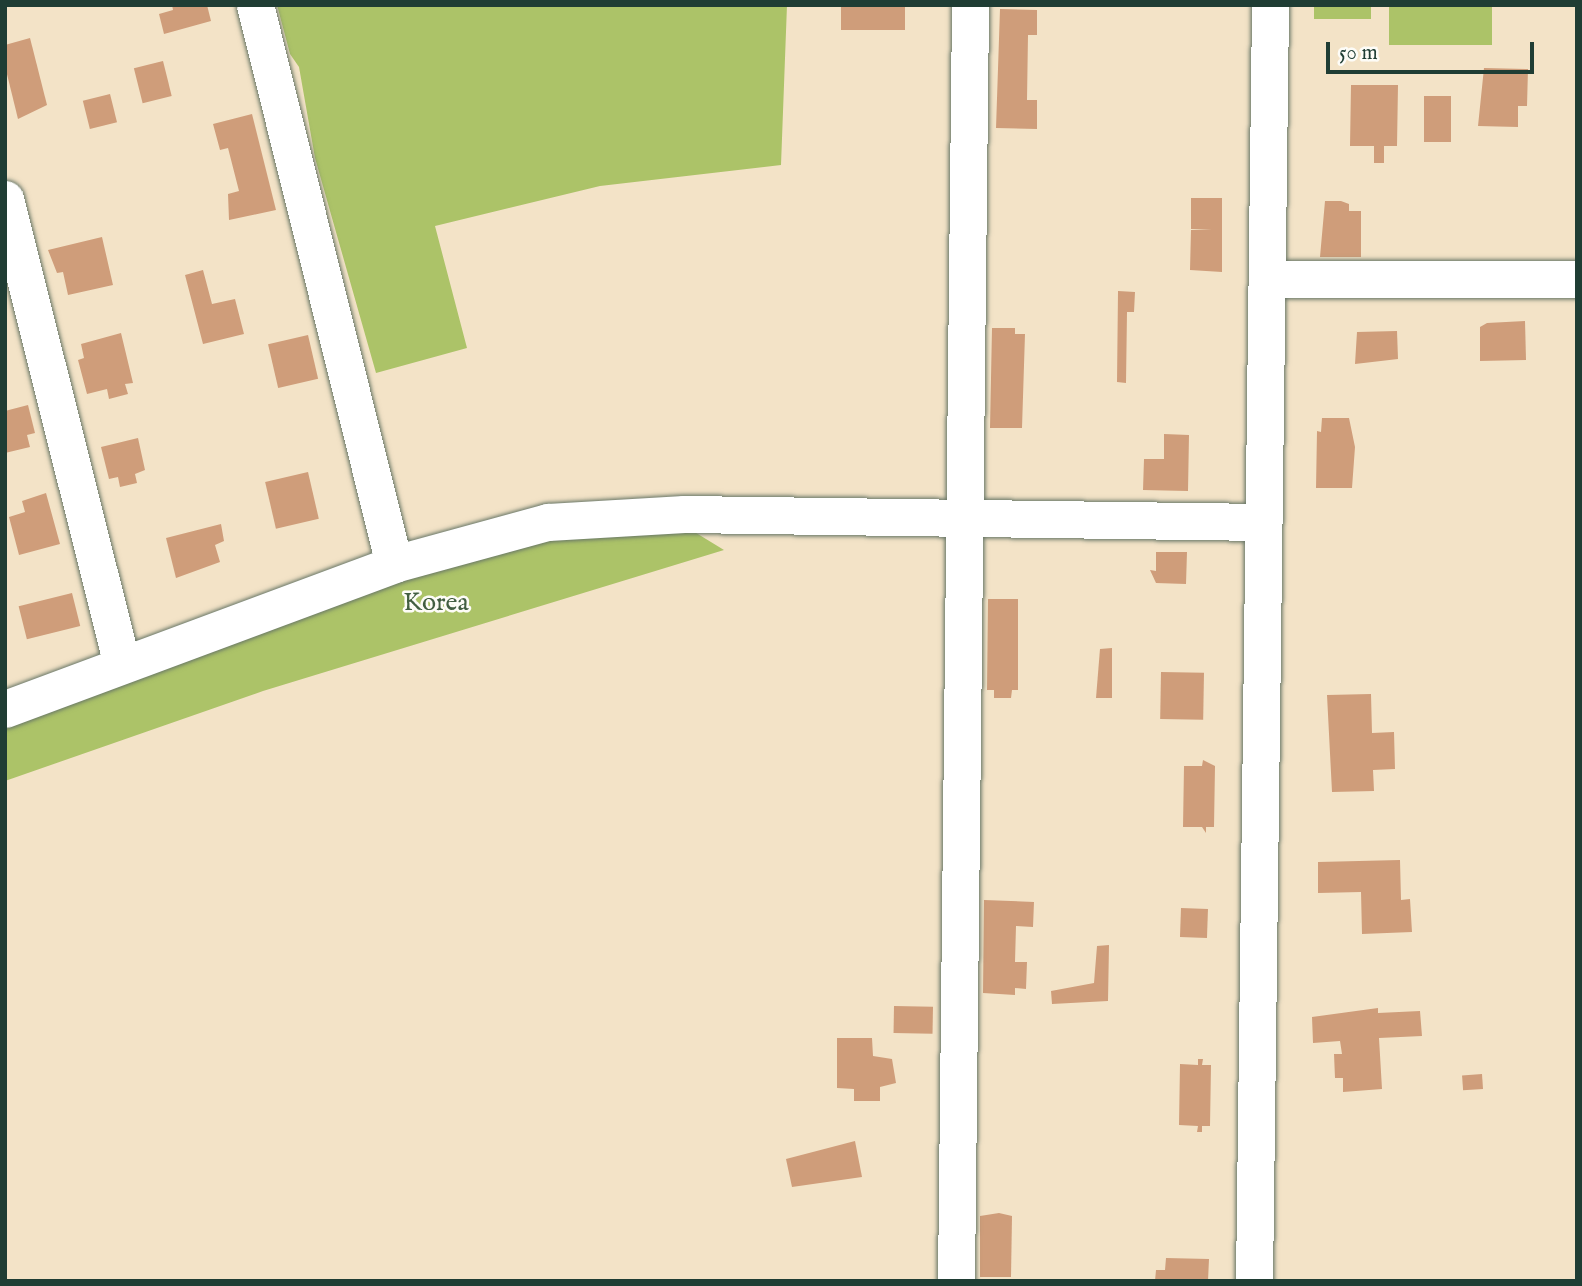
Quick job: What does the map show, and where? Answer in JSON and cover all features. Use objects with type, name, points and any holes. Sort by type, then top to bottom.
[{"type":"street","points":[[255,5],[394,564]]},
{"type":"street","points":[[956,1281],[970,5]]},
{"type":"street","points":[[1254,1281],[1261,522],[1269,279],[1270,5]]},
{"type":"street","points":[[5,199],[122,664]]},
{"type":"street","points":[[1269,279],[1577,279]]},
{"type":"street","points":[[5,709],[394,564],[548,522],[684,514],[964,520],[1261,522]]},
{"type":"green space","points":[[277,5],[787,5],[781,165],[600,186],[435,226],[467,348],[376,373],[315,158],[299,67],[290,54]]},
{"type":"green space","points":[[1314,5],[1371,5],[1371,19],[1314,19]]},
{"type":"green space","points":[[1389,5],[1492,5],[1492,45],[1389,45]]},
{"type":"green space","name":"Korea","points":[[688,528],[724,550],[263,691],[5,781],[5,723],[426,571],[539,537]]},
{"type":"building","points":[[172,5],[207,5],[211,21],[164,34],[159,14],[173,10]]},
{"type":"building","points":[[841,5],[905,5],[905,30],[841,30]]},
{"type":"building","points":[[1000,9],[1037,10],[1037,35],[1028,35],[1027,100],[1037,100],[1037,129],[996,128]]},
{"type":"building","points":[[30,38],[47,105],[18,119],[5,66],[5,45]]},
{"type":"building","points":[[163,61],[172,96],[143,103],[134,68]]},
{"type":"building","points":[[1484,68],[1528,69],[1527,106],[1518,106],[1518,127],[1478,126]]},
{"type":"building","points":[[1351,85],[1398,85],[1397,146],[1384,146],[1384,163],[1374,163],[1374,146],[1350,146]]},
{"type":"building","points":[[110,94],[117,122],[90,129],[83,101]]},
{"type":"building","points":[[1424,96],[1451,96],[1451,142],[1424,142]]},
{"type":"building","points":[[252,114],[276,210],[229,220],[228,194],[239,191],[228,148],[220,150],[213,124]]},
{"type":"building","points":[[1191,198],[1222,198],[1222,272],[1190,270],[1191,230],[1212,230],[1191,229]]},
{"type":"building","points":[[1325,201],[1341,201],[1349,204],[1349,211],[1361,211],[1361,257],[1320,257]]},
{"type":"building","points":[[102,237],[113,285],[68,295],[63,272],[57,273],[48,250]]},
{"type":"building","points":[[203,270],[212,304],[235,299],[244,334],[203,344],[185,275]]},
{"type":"building","points":[[1118,291],[1135,292],[1134,312],[1127,312],[1126,383],[1117,382]]},
{"type":"building","points":[[1525,321],[1526,360],[1480,361],[1480,327],[1487,323]]},
{"type":"building","points":[[992,328],[1015,328],[1015,334],[1025,334],[1022,428],[990,428]]},
{"type":"building","points":[[1397,331],[1398,359],[1355,364],[1357,332]]},
{"type":"building","points":[[121,333],[133,383],[125,384],[128,394],[109,399],[107,389],[87,394],[78,360],[84,358],[81,344]]},
{"type":"building","points":[[308,335],[318,379],[278,388],[268,344]]},
{"type":"building","points":[[28,405],[35,433],[27,435],[30,447],[5,453],[5,411]]},
{"type":"building","points":[[1322,418],[1349,418],[1355,447],[1352,488],[1316,488],[1317,431],[1321,432]]},
{"type":"building","points":[[1164,434],[1189,435],[1188,491],[1143,490],[1144,459],[1164,459]]},
{"type":"building","points":[[138,438],[145,470],[135,474],[137,483],[120,487],[118,477],[109,479],[101,447]]},
{"type":"building","points":[[308,472],[319,519],[276,529],[265,482]]},
{"type":"building","points":[[46,493],[60,544],[19,555],[9,517],[25,512],[22,501]]},
{"type":"building","points":[[221,524],[224,541],[215,545],[220,562],[176,578],[166,538]]},
{"type":"building","points":[[1156,552],[1187,552],[1186,584],[1156,583],[1150,570],[1156,571]]},
{"type":"building","points":[[72,593],[80,626],[27,639],[19,606]]},
{"type":"building","points":[[988,599],[1018,599],[1018,690],[1012,690],[1011,698],[994,698],[994,690],[987,690]]},
{"type":"building","points":[[1112,648],[1112,698],[1096,698],[1100,649]]},
{"type":"building","points":[[1161,672],[1204,673],[1203,720],[1160,719]]},
{"type":"building","points":[[1371,694],[1372,733],[1394,732],[1395,769],[1373,770],[1374,791],[1332,792],[1327,695]]},
{"type":"building","points":[[1203,760],[1215,766],[1214,827],[1206,827],[1206,833],[1202,827],[1183,827],[1184,766],[1202,766]]},
{"type":"building","points":[[1400,860],[1401,900],[1410,899],[1412,932],[1362,934],[1361,892],[1318,893],[1318,862]]},
{"type":"building","points":[[984,900],[1034,902],[1033,927],[1016,926],[1015,962],[1027,962],[1026,989],[1015,988],[1015,995],[983,993]]},
{"type":"building","points":[[1181,908],[1208,909],[1207,938],[1180,937]]},
{"type":"building","points":[[1109,945],[1108,1001],[1052,1004],[1051,991],[1094,983],[1097,946]]},
{"type":"building","points":[[894,1006],[933,1007],[933,1034],[894,1033]]},
{"type":"building","points":[[1378,1008],[1378,1013],[1420,1011],[1422,1036],[1379,1038],[1382,1089],[1343,1092],[1343,1078],[1335,1078],[1334,1054],[1342,1054],[1340,1041],[1313,1043],[1312,1017]]},
{"type":"building","points":[[837,1038],[872,1038],[873,1056],[892,1059],[896,1083],[880,1087],[880,1101],[854,1101],[854,1089],[837,1088]]},
{"type":"building","points":[[1198,1059],[1203,1059],[1202,1065],[1211,1065],[1210,1126],[1202,1126],[1202,1132],[1197,1132],[1198,1126],[1179,1125],[1180,1064],[1198,1065]]},
{"type":"building","points":[[1482,1074],[1483,1089],[1463,1090],[1462,1075]]},
{"type":"building","points":[[855,1141],[862,1177],[792,1187],[786,1159]]},
{"type":"building","points":[[999,1213],[1012,1216],[1011,1277],[980,1277],[980,1216]]},
{"type":"building","points":[[1166,1258],[1209,1259],[1208,1281],[1155,1281],[1156,1270],[1165,1270]]}]
